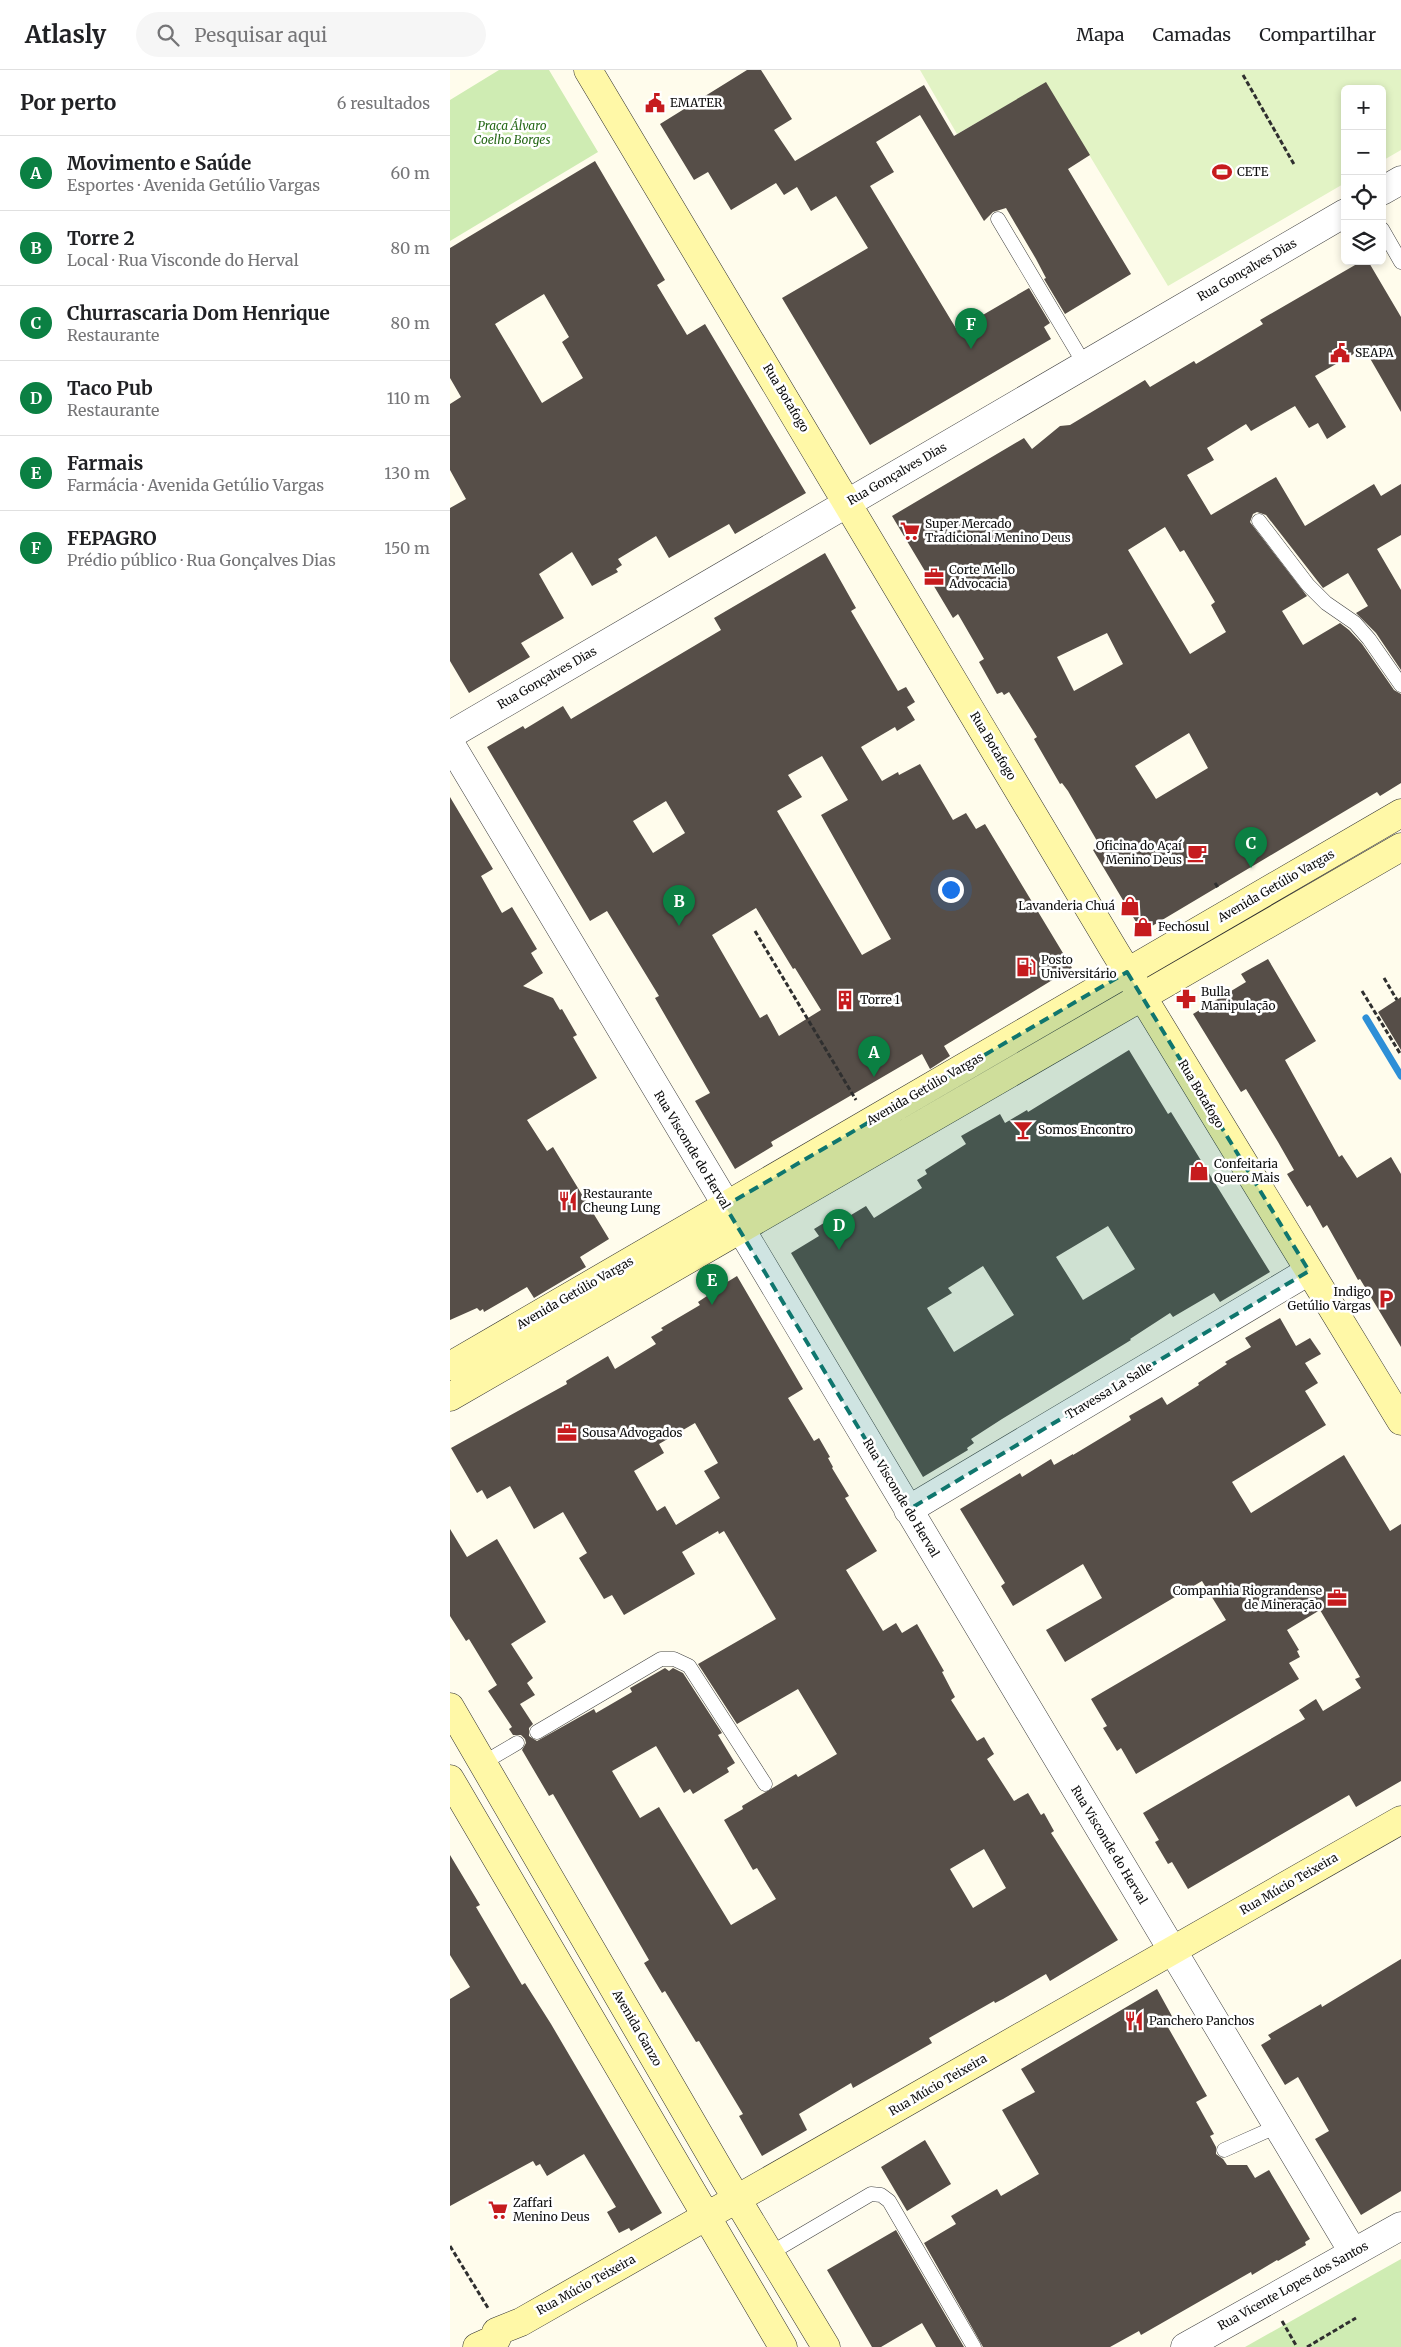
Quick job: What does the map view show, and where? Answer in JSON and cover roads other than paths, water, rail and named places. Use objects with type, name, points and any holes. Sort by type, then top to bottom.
[{"type":"street","name":"Rua Botafogo","points":[[588,70],[848,502],[1127,972],[1401,1421]]},
{"type":"street","points":[[1386,189],[1401,180]]},
{"type":"street","name":"Rua Gonçalves Dias","points":[[450,735],[1341,215]]},
{"type":"street","name":"Rua Visconde do Herval","points":[[450,743],[716,1211]]},
{"type":"street","name":"Avenida Getúlio Vargas","points":[[450,1366],[1401,813]]},
{"type":"street","points":[[450,1397],[1401,847]]},
{"type":"street","points":[[716,1211],[730,1235]]},
{"type":"street","name":"Rua Visconde do Herval","points":[[730,1235],[908,1510],[1353,2252]]},
{"type":"street","name":"Travessa La Salle","points":[[908,1510],[1309,1271]]},
{"type":"street","name":"Avenida Ganzo","points":[[450,1707],[737,2200],[826,2347]]},
{"type":"street","points":[[450,1779],[783,2347]]},
{"type":"street","name":"Rua Múcio Teixeira","points":[[477,2347],[497,2338],[496,2332],[521,2322],[706,2218],[1401,1820]]},
{"type":"street","points":[[497,1858],[528,1840]]},
{"type":"street","name":"Rua Vicente Lopes dos Santos","points":[[1185,2347],[1401,2226]]},
{"type":"lane","points":[[998,219],[1085,365]]},
{"type":"lane","points":[[1386,236],[1401,262]]},
{"type":"lane","points":[[1259,521],[1308,585],[1326,603],[1355,623],[1369,639],[1401,685]]},
{"type":"lane","points":[[537,1732],[661,1658],[674,1659],[689,1666],[765,1784]]},
{"type":"lane","points":[[483,1763],[517,1743]]},
{"type":"lane","points":[[1224,2150],[1278,2126]]},
{"type":"lane","points":[[769,2254],[871,2194],[881,2195],[889,2200],[974,2347]]},
{"type":"waterway","points":[[1366,1018],[1401,1076]]},
{"type":"place","name":"EMATER","points":[[655,103]]},
{"type":"place","name":"CETE","points":[[1222,172]]},
{"type":"place","name":"FEPAGRO","points":[[971,349]]},
{"type":"place","name":"SEAPA","points":[[1340,353]]},
{"type":"place","name":"Super Mercado Tradicional Menino Deus","points":[[910,531]]},
{"type":"place","name":"Corte Mello Advocacia","points":[[934,577]]},
{"type":"place","name":"Oficina do Açaí Menino Deus","points":[[1197,853]]},
{"type":"place","name":"Churrascaria Dom Henrique","points":[[1251,868]]},
{"type":"place","name":"Lavanderia Chuá","points":[[1130,906]]},
{"type":"place","name":"Torre 2","points":[[679,926]]},
{"type":"place","name":"Fechosul","points":[[1143,927]]},
{"type":"place","name":"Posto Universitário","points":[[1026,967]]},
{"type":"place","name":"Bulla Manipulação","points":[[1186,999]]},
{"type":"place","name":"Torre 1","points":[[845,1000]]},
{"type":"place","name":"Movimento e Saúde","points":[[874,1077]]},
{"type":"place","name":"Somos Encontro","points":[[1023,1130]]},
{"type":"place","name":"Confeitaria Quero Mais","points":[[1199,1171]]},
{"type":"place","name":"Restaurante Cheung Lung","points":[[568,1201]]},
{"type":"place","name":"Taco Pub","points":[[839,1250]]},
{"type":"place","name":"Indigo Getúlio Vargas","points":[[1386,1299]]},
{"type":"place","name":"Farmais","points":[[712,1305]]},
{"type":"place","name":"Sousa Advogados","points":[[567,1433]]},
{"type":"place","name":"Companhia Riograndense de Mineração","points":[[1337,1598]]},
{"type":"place","name":"Panchero Panchos","points":[[1134,2021]]},
{"type":"place","name":"Zaffari Menino Deus","points":[[498,2210]]},
{"type":"park label","name":"Praça Álvaro Coelho Borges","points":[[512,133]]}]
